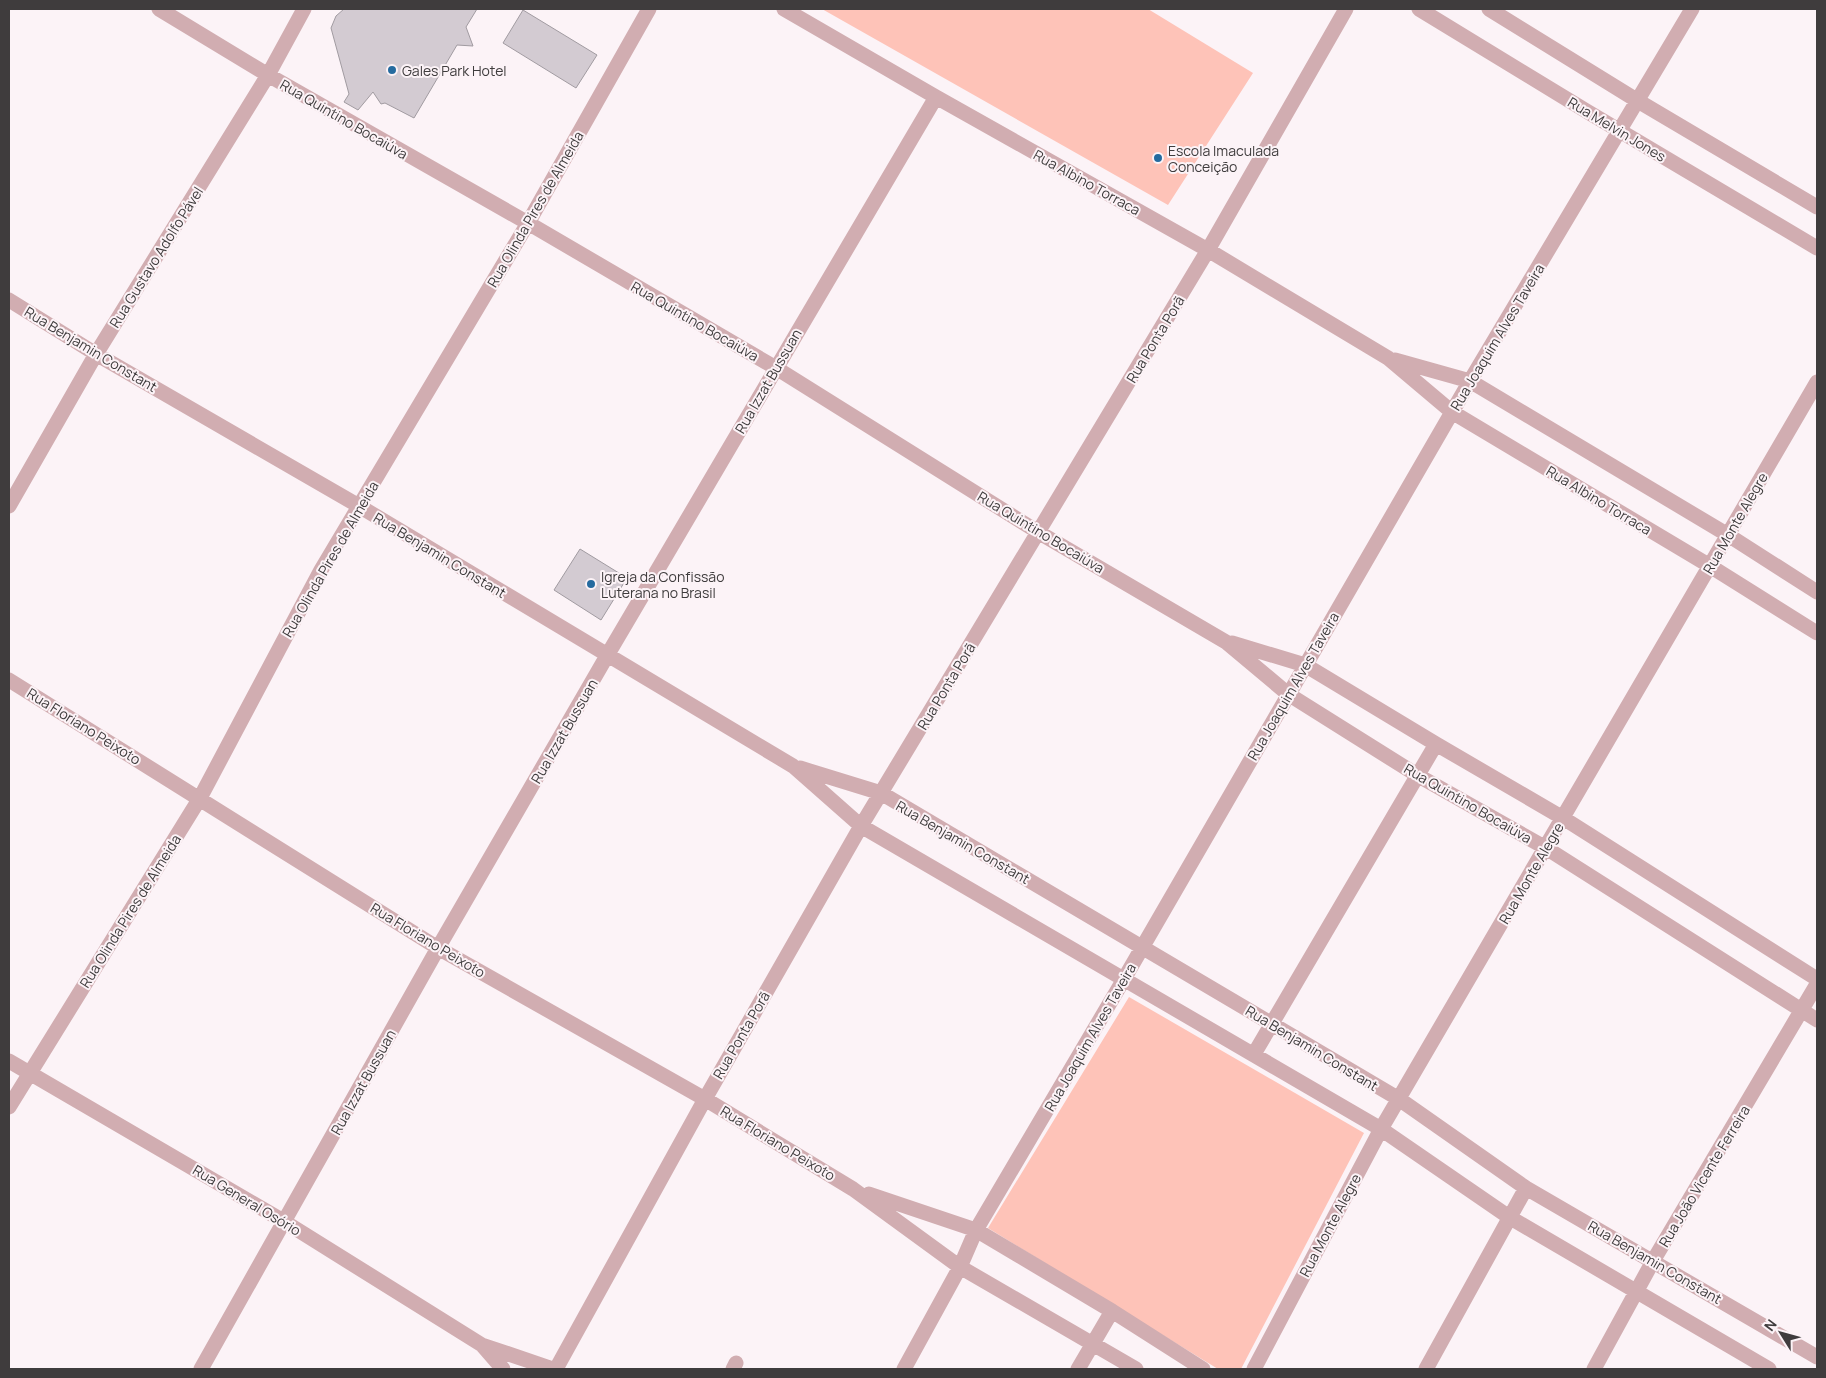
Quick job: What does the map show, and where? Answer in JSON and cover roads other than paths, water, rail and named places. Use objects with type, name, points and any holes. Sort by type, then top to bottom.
[{"type":"street","name":"Rua Quintino Bocaiúva","points":[[159,9],[268,75],[776,368],[1038,532],[1226,642],[1288,694],[1418,775],[1546,848],[1817,1020]]},
{"type":"street","name":"Rua Gustavo Adolfo Pável","points":[[9,506],[96,354],[268,75],[304,9]]},
{"type":"street","name":"Rua Olinda Pires de Almeida","points":[[9,1107],[200,798],[321,570],[528,224],[649,9]]},
{"type":"street","name":"Rua Albino Torraca","points":[[784,9],[1208,250],[1388,358],[1452,412],[1710,566],[1817,633]]},
{"type":"street","name":"Rua Ponta Porã","points":[[554,1369],[861,826],[1208,250],[1346,9]]},
{"type":"street","name":"Rua Melvin Jones","points":[[1419,9],[1817,248]]},
{"type":"street","points":[[1489,9],[1638,101],[1817,207]]},
{"type":"street","name":"Rua Joaquim Alves Taveira","points":[[904,1369],[960,1267],[976,1230],[1124,980],[1452,412],[1692,9]]},
{"type":"street","name":"Rua Izzat Bussuan","points":[[201,1369],[438,948],[608,654],[936,97]]},
{"type":"street","name":"Rua Benjamin Constant","points":[[9,300],[96,354],[358,506],[793,766],[861,826],[1381,1129],[1509,1217],[1769,1369]]},
{"type":"street","name":"Rua Albino Torraca","points":[[1388,358],[1470,382],[1728,535],[1817,592]]},
{"type":"street","name":"Rua Monte Alegre","points":[[1254,1369],[1381,1129],[1817,382]]},
{"type":"street","name":"Rua Quintino Bocaiúva","points":[[1226,642],[1305,665],[1563,818],[1817,979]]},
{"type":"street","name":"Rua Floriano Peixoto","points":[[9,680],[438,948],[705,1099],[853,1189],[960,1267],[1136,1369]]},
{"type":"street","points":[[1254,1054],[1436,744]]},
{"type":"street","name":"Rua Benjamin Constant","points":[[793,766],[881,793],[1399,1099],[1526,1188],[1817,1357]]},
{"type":"street","name":"Rua João Vicente Ferreira","points":[[1594,1369],[1653,1261],[1817,984]]},
{"type":"street","name":"Rua General Osório","points":[[9,1061],[285,1222],[482,1345],[554,1369]]},
{"type":"street","points":[[1426,1369],[1526,1188]]},
{"type":"street","name":"Rua Floriano Peixoto","points":[[853,1189],[976,1230],[1203,1369]]},
{"type":"street","points":[[1078,1369],[1112,1312]]},
{"type":"street","name":"Rua General Osório","points":[[482,1345],[503,1369]]},
{"type":"place","name":"Gales Park Hotel","points":[[392,70]]},
{"type":"place","name":"Escola Imaculada Conceição","points":[[1158,158]]},
{"type":"place","name":"Igreja da Confissão Luterana no Brasil","points":[[591,584]]}]
